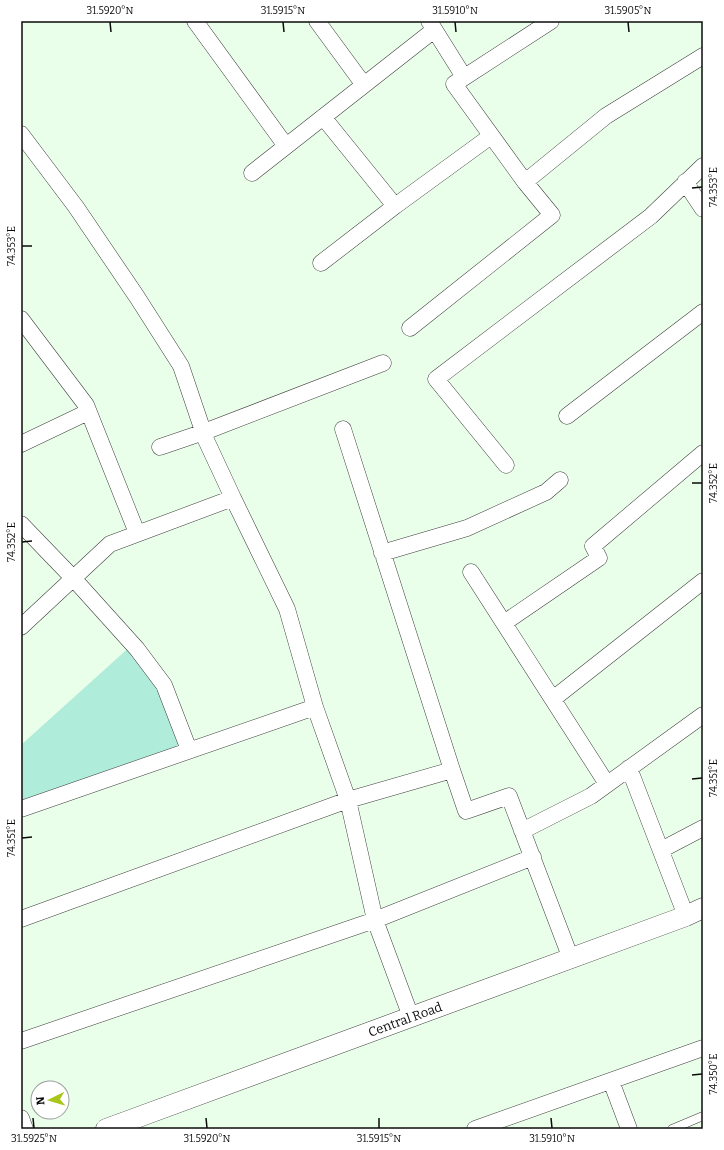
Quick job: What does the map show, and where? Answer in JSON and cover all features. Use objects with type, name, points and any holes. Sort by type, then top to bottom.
[{"type":"street","points":[[195,21],[286,146]]},
{"type":"street","points":[[317,21],[364,85]]},
{"type":"street","points":[[410,328],[552,216],[525,182],[454,84],[541,24]]},
{"type":"street","points":[[252,173],[364,85],[432,25],[464,77]]},
{"type":"street","points":[[525,182],[606,116],[703,56]]},
{"type":"street","points":[[323,117],[395,206]]},
{"type":"street","points":[[21,134],[76,207],[137,297],[181,366],[206,440],[287,609],[315,706],[348,800],[375,920],[410,1017]]},
{"type":"street","points":[[321,262],[491,136]]},
{"type":"street","points":[[506,465],[436,379],[651,216],[703,166]]},
{"type":"street","points":[[685,182],[703,209]]},
{"type":"street","points":[[567,416],[703,312]]},
{"type":"street","points":[[21,319],[86,405],[137,534]]},
{"type":"street","points":[[160,447],[204,432],[383,363]]},
{"type":"street","points":[[21,444],[88,412]]},
{"type":"street","points":[[343,429],[466,811],[509,796],[571,958]]},
{"type":"street","points":[[504,623],[599,558],[593,546],[703,453]]},
{"type":"street","points":[[382,552],[467,528],[546,492],[560,480]]},
{"type":"street","points":[[21,627],[110,544],[234,498]]},
{"type":"street","points":[[21,524],[73,578],[137,649],[164,685],[189,750]]},
{"type":"street","points":[[471,572],[607,784]]},
{"type":"street","points":[[553,699],[703,582]]},
{"type":"street","points":[[21,808],[315,706]]},
{"type":"street","points":[[522,831],[591,796],[703,715]]},
{"type":"street","points":[[630,768],[661,850],[698,913]]},
{"type":"street","points":[[21,919],[348,800],[452,770]]},
{"type":"street","points":[[661,850],[703,828]]},
{"type":"street","points":[[21,1041],[375,920],[533,858]]},
{"type":"street","name":"Central Road","points":[[106,1129],[571,958],[698,913]]},
{"type":"street","points":[[475,1129],[703,1048]]},
{"type":"street","points":[[610,1081],[629,1129]]},
{"type":"street","points":[[21,1118],[25,1129]]},
{"type":"lane","points":[[672,1129],[703,1116]]},
{"type":"shaded area","points":[[133,644],[164,685],[189,750],[21,809],[21,745]]}]
